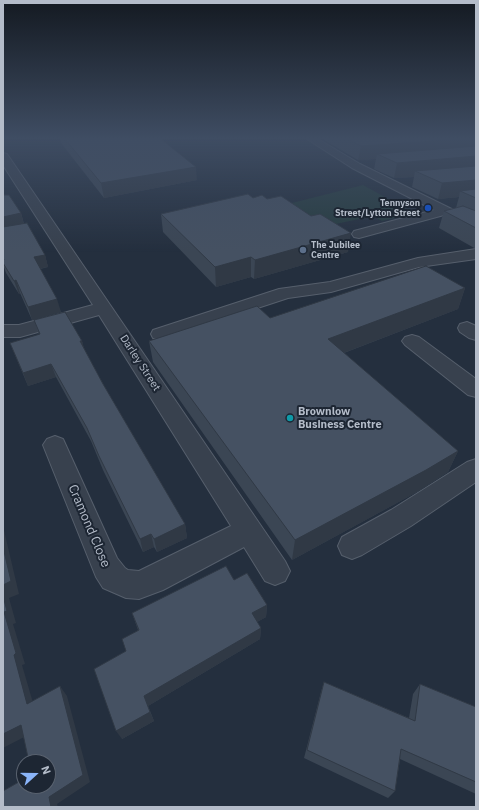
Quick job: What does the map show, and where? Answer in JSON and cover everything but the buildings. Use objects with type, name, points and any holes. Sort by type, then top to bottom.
[{"type":"street","name":"Darley Street","points":[[14,177],[41,226],[116,326],[275,571]]},
{"type":"street","points":[[376,177],[390,184],[445,206],[476,226]]},
{"type":"street","points":[[390,184],[414,182]]},
{"type":"street","points":[[359,234],[445,206]]},
{"type":"street","points":[[160,334],[285,294],[331,287],[418,263],[476,254]]},
{"type":"street","points":[[3,331],[20,331],[103,308]]},
{"type":"street","points":[[412,341],[476,390]]},
{"type":"street","name":"Cramond Close","points":[[55,445],[106,567],[114,578],[126,584],[140,585],[152,580],[250,531]]},
{"type":"street","points":[[352,546],[401,518],[476,469]]},
{"type":"green space","points":[[363,185],[414,213],[382,221],[373,216],[313,229],[276,207]]},
{"type":"place","name":"Tennyson Street/Lytton Street","points":[[428,208]]},
{"type":"place","name":"The Jubilee Centre","points":[[303,250]]},
{"type":"place","name":"Brownlow Business Centre","points":[[290,418]]}]
